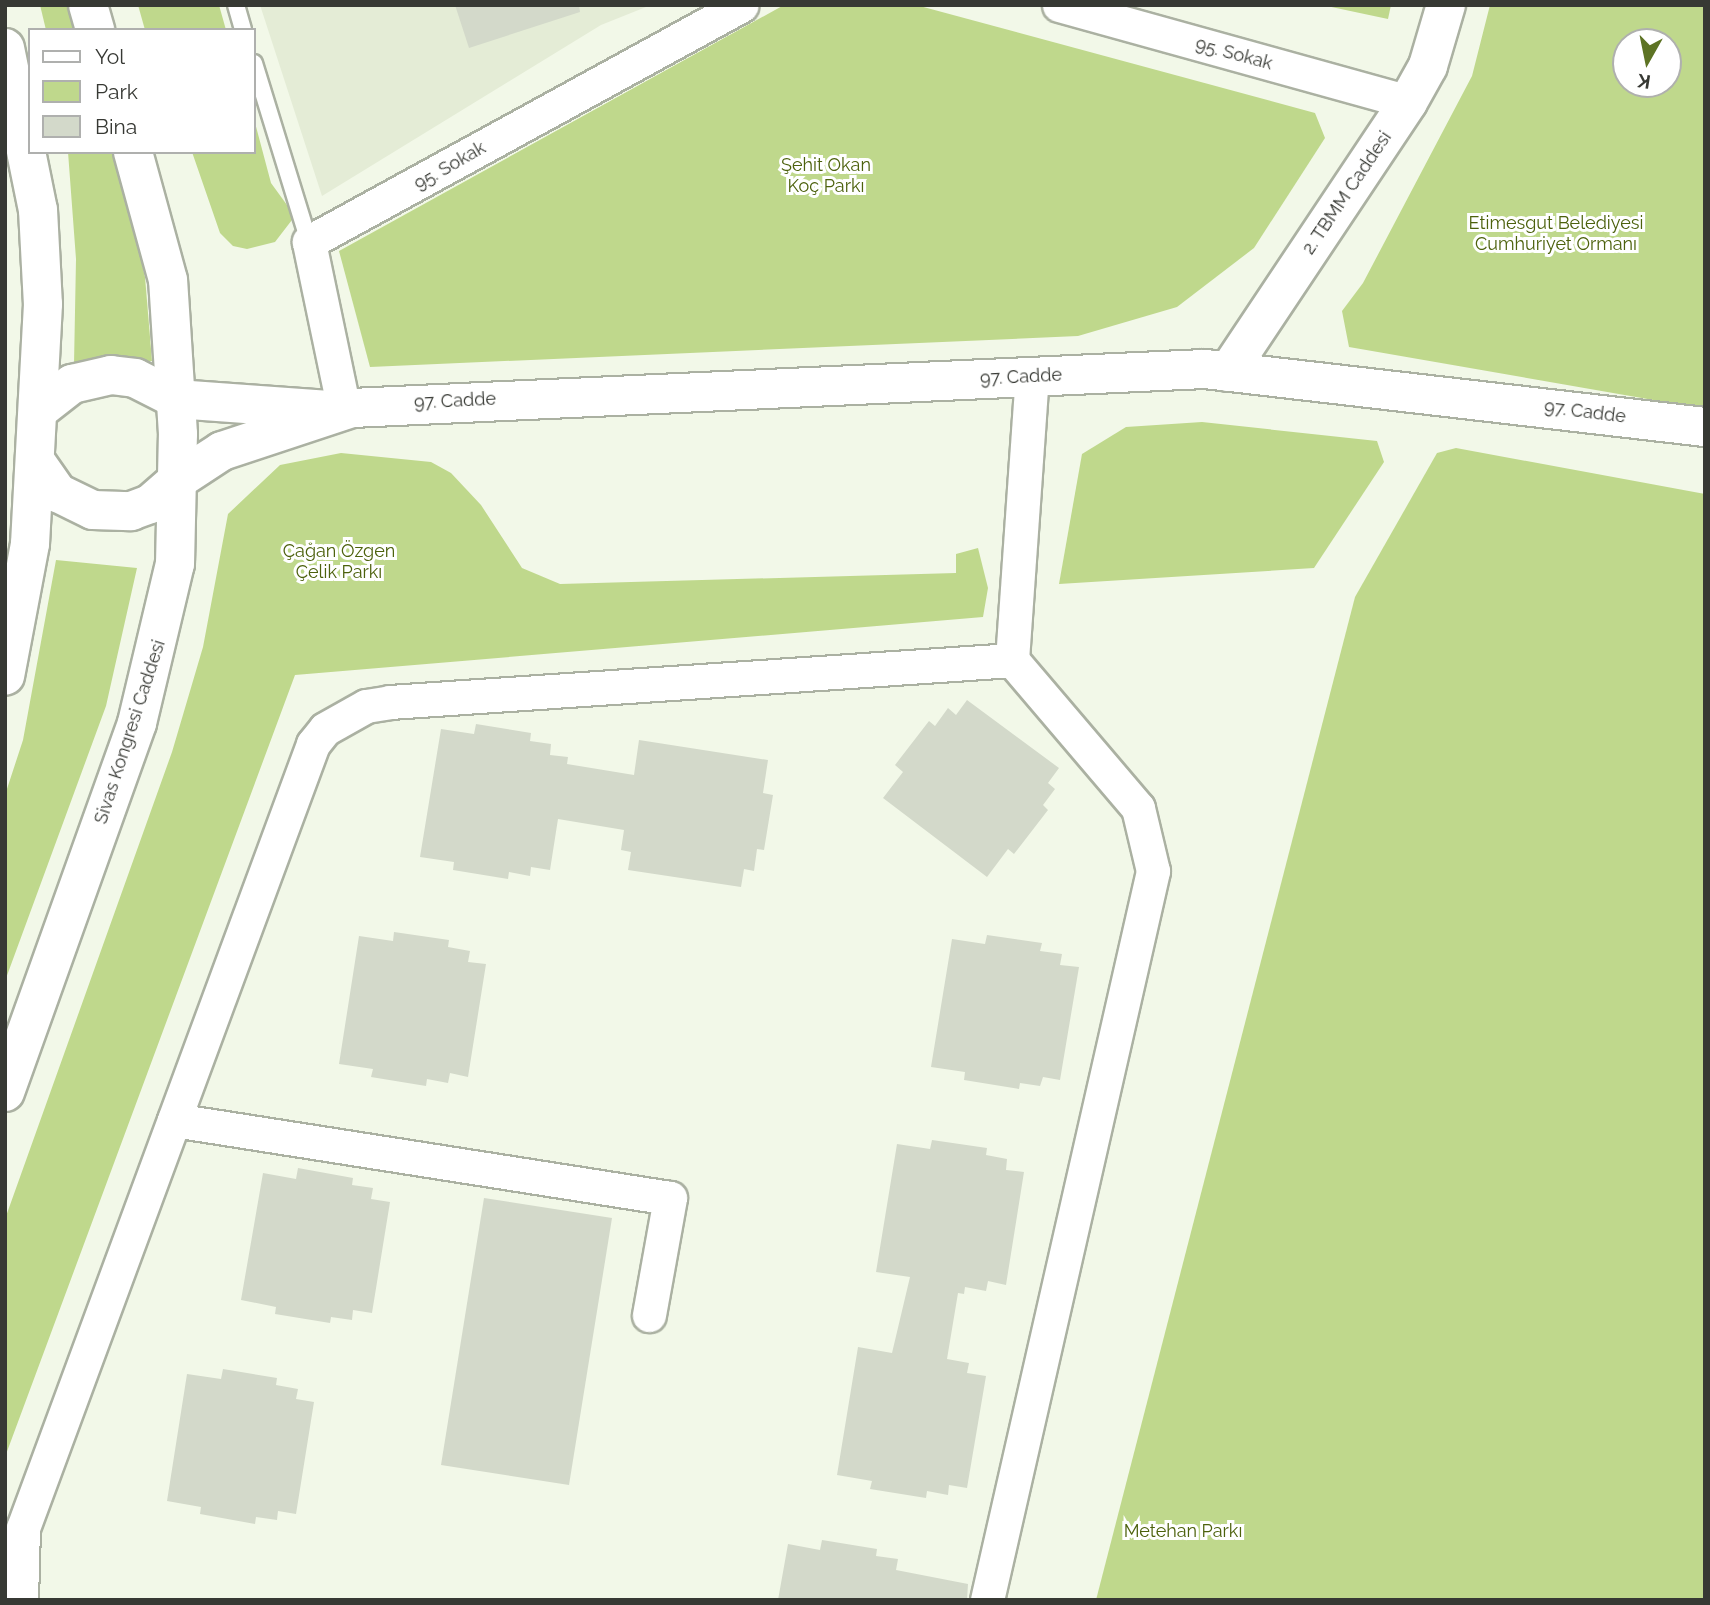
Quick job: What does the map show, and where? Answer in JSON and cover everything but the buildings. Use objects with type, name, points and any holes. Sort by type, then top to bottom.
[{"type":"street","points":[[88,5],[95,28]]},
{"type":"street","name":"95. Sokak","points":[[309,242],[741,5]]},
{"type":"street","name":"95. Sokak","points":[[1059,5],[1408,102]]},
{"type":"street","name":"2. TBMM Caddesi","points":[[1228,372],[1408,102],[1428,66],[1446,5]]},
{"type":"street","points":[[5,48],[38,210],[40,409],[30,544],[5,676]]},
{"type":"street","name":"Sivas Kongresi Caddesi","points":[[5,1092],[148,686],[175,564],[179,480],[168,280],[134,154]]},
{"type":"street","points":[[309,242],[339,410]]},
{"type":"street","name":"97. Cadde","points":[[176,399],[232,398],[339,410],[471,399],[1032,376],[1228,372],[1705,427]]},
{"type":"street","points":[[40,409],[72,384],[111,375],[135,377],[176,399]]},
{"type":"street","points":[[987,1600],[1153,871],[1138,808],[1013,660],[1032,376]]},
{"type":"street","name":"97. Cadde","points":[[179,480],[222,452],[339,410]]},
{"type":"street","points":[[36,462],[58,493],[74,504],[112,513],[150,504],[179,480]]},
{"type":"street","points":[[21,1600],[23,1528],[313,744],[345,715],[390,702],[1013,660]]},
{"type":"street","points":[[174,1120],[670,1198],[649,1315]]},
{"type":"lane","points":[[236,5],[242,28]]},
{"type":"lane","points":[[256,70],[309,242]]},
{"type":"shaded area","points":[[260,5],[651,5],[601,25],[322,196]]},
{"type":"green space","points":[[40,5],[68,5],[76,28],[46,28]]},
{"type":"green space","points":[[138,5],[219,5],[225,28],[144,28]]},
{"type":"green space","name":"Şehit Okan Koç Parkı","points":[[784,5],[916,5],[1315,113],[1325,138],[1254,248],[1177,307],[1078,336],[370,367],[339,251]]},
{"type":"green space","points":[[1322,5],[1391,5],[1388,19]]},
{"type":"green space","name":"Etimesgut Belediyesi Cumhuriyet Ormanı","points":[[1490,5],[1705,5],[1705,409],[1349,347],[1342,311],[1363,283],[1472,76]]},
{"type":"green space","points":[[256,127],[271,183],[295,216],[275,242],[247,249],[233,246],[220,233],[193,154],[256,154]]},
{"type":"green space","points":[[68,154],[116,154],[145,277],[152,361],[74,364],[76,259]]},
{"type":"green space","points":[[1202,422],[1377,441],[1384,462],[1314,568],[1059,584],[1082,454],[1126,427]]},
{"type":"green space","name":"Metehan Parkı","points":[[1456,448],[1705,494],[1705,1600],[1096,1600],[1355,597],[1437,453]]},
{"type":"green space","name":"Çağan Özgen Çelik Parkı","points":[[341,453],[431,462],[451,473],[481,505],[522,568],[560,584],[956,573],[956,554],[978,548],[988,588],[983,617],[295,675],[5,1457],[5,1219],[172,752],[203,647],[228,514],[280,465]]},
{"type":"green space","points":[[56,560],[137,568],[106,706],[5,981],[5,795],[23,740]]}]
